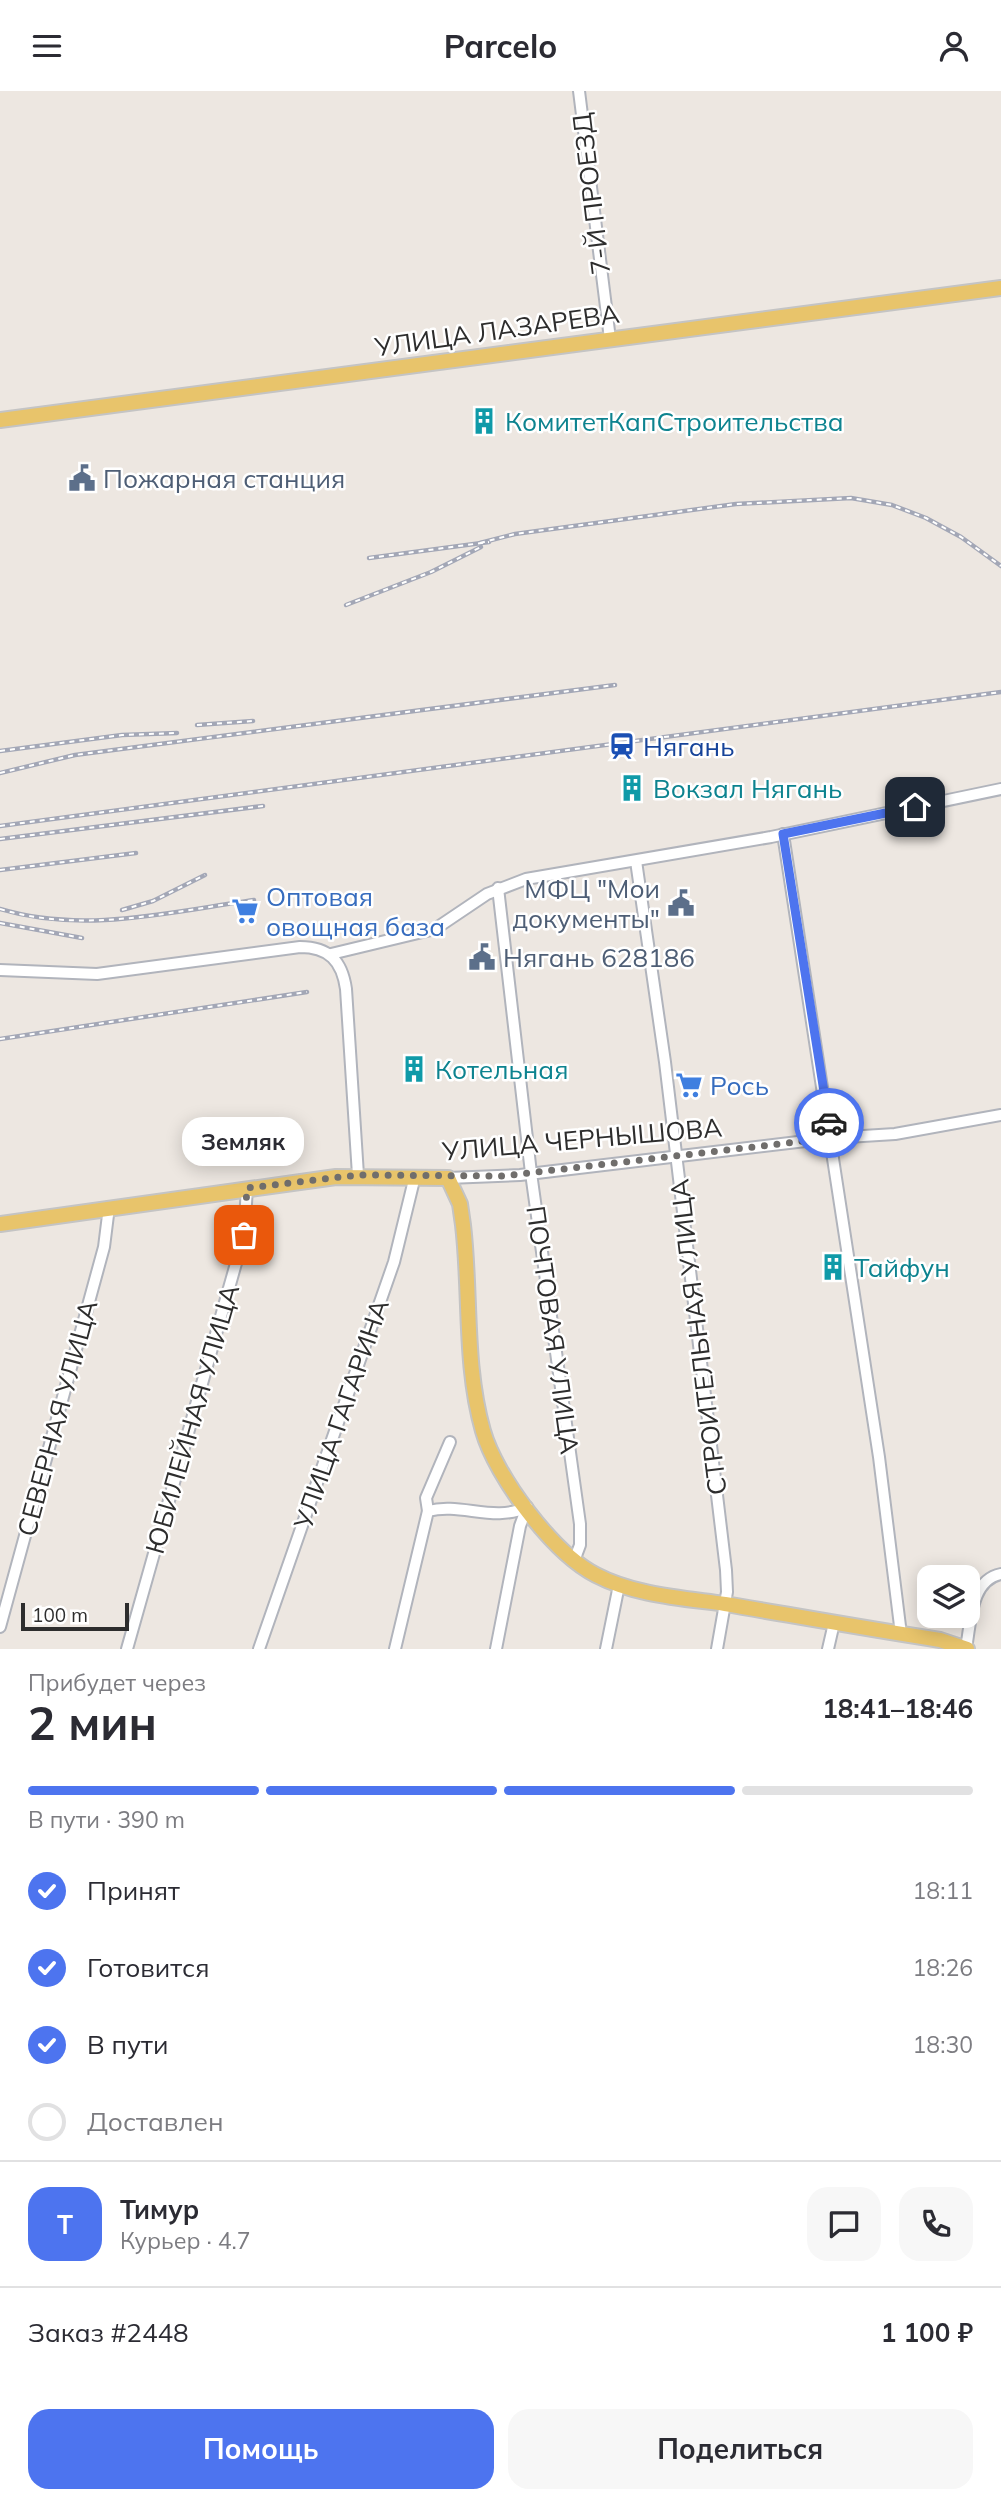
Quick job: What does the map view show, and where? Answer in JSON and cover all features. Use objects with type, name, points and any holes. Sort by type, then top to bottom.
[{"type":"main road","name":"УЛИЦА ЛАЗАРЕВА","points":[[0,419],[1001,288]]},
{"type":"main road","name":"УЛИЦА ЧЕРНЫШОВА","points":[[0,1224],[247,1188],[358,1175],[449,1178]]},
{"type":"main road","points":[[449,1178],[460,1204],[463,1224],[472,1353],[480,1421],[493,1456],[527,1507],[574,1561],[619,1585],[901,1634],[925,1643],[967,1649]]},
{"type":"street","name":"7-Й ПРОЕЗД","points":[[579,91],[610,339]]},
{"type":"street","points":[[331,954],[435,929],[498,888],[526,879],[636,862],[1001,789]]},
{"type":"street","points":[[783,834],[879,1457],[901,1634]]},
{"type":"street","name":"СТРОИТЕЛЬНАЯ УЛИЦА","points":[[636,862],[676,1158],[726,1570],[725,1605],[717,1649]]},
{"type":"street","name":"ПОЧТОВАЯ УЛИЦА","points":[[498,888],[531,1173],[580,1524],[580,1545],[574,1561]]},
{"type":"street","points":[[0,969],[97,974],[300,947],[311,947],[331,954],[342,968],[346,989],[358,1175]]},
{"type":"street","name":"УЛИЦА ЧЕРНЫШОВА","points":[[449,1178],[531,1173],[831,1138],[903,1133],[1001,1115]]},
{"type":"street","name":"УЛИЦА ГАГАРИНА","points":[[259,1649],[390,1274],[415,1176]]},
{"type":"street","name":"ЮБИЛЕЙНАЯ УЛИЦА","points":[[127,1649],[246,1227],[247,1188]]},
{"type":"street","name":"СЕВЕРНАЯ УЛИЦА","points":[[0,1627],[104,1247],[109,1207]]},
{"type":"street","points":[[395,1649],[428,1511],[426,1497],[450,1442]]},
{"type":"street","points":[[428,1511],[440,1509],[510,1514],[527,1507]]},
{"type":"street","points":[[496,1649],[520,1526],[527,1507]]},
{"type":"street","points":[[967,1649],[980,1586],[990,1576],[1001,1574]]},
{"type":"street","points":[[606,1649],[619,1585]]},
{"type":"street","points":[[828,1649],[834,1623]]},
{"type":"railway","points":[[480,543],[515,534],[736,504],[851,498],[892,505],[926,518],[961,537],[1001,566]]},
{"type":"railway","points":[[369,558],[489,542]]},
{"type":"railway","points":[[346,605],[431,572],[481,547]]},
{"type":"railway","points":[[0,773],[75,755],[615,685]]},
{"type":"railway","points":[[0,826],[1001,692]]},
{"type":"railway","points":[[197,725],[253,721]]},
{"type":"railway","points":[[0,751],[122,735],[177,733]]},
{"type":"railway","points":[[0,839],[263,806]]},
{"type":"railway","points":[[0,870],[136,853]]},
{"type":"railway","points":[[122,910],[153,901],[205,875]]},
{"type":"railway","points":[[0,909],[63,920],[95,920],[159,915],[254,900]]},
{"type":"railway","points":[[0,923],[82,938]]},
{"type":"railway","points":[[0,1039],[307,992]]},
{"type":"way so far","points":[[244,1235],[247,1188],[358,1175],[467,1178],[503,1176],[653,1160],[831,1138],[829,1123]]},
{"type":"place","name":"КомитетКапСтроительства","points":[[484,421]]},
{"type":"place","name":"Пожарная станция","points":[[82,478]]},
{"type":"place","name":"Нягань","points":[[622,746]]},
{"type":"place","name":"Вокзал Нягань","points":[[632,788]]},
{"type":"place","name":"МФЦ \"Мои документы\"","points":[[681,903]]},
{"type":"place","name":"Оптовая овощная база","points":[[245,911]]},
{"type":"place","name":"Нягань 628186","points":[[482,957]]},
{"type":"place","name":"Котельная","points":[[414,1069]]},
{"type":"place","name":"Рось","points":[[689,1085]]},
{"type":"place","name":"Земляк","points":[[244,1235]]},
{"type":"place","name":"Тайфун","points":[[833,1267]]},
{"type":"route","points":[[829,1123],[783,834],[915,807]]}]
